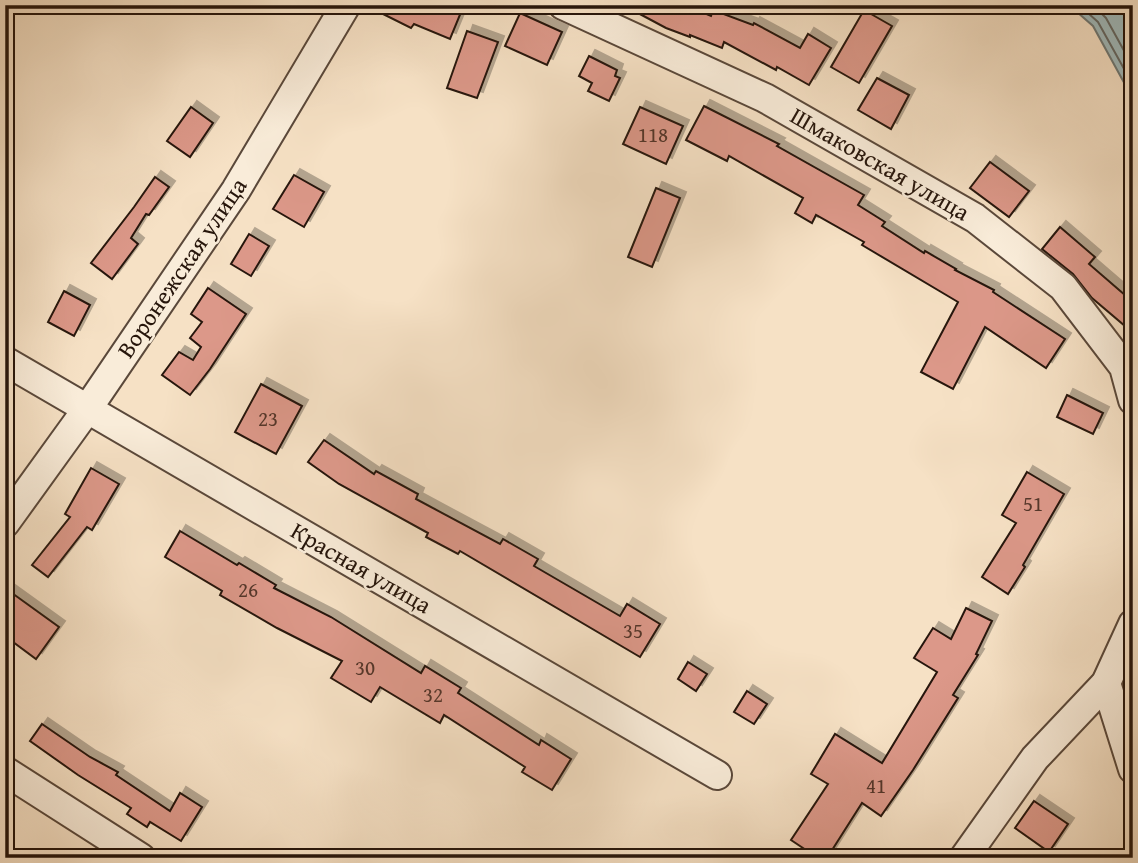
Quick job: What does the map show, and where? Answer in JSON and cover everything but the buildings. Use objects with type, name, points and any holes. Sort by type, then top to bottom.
[{"type":"street","name":"Воронежская улица","points":[[5,523],[88,408],[236,190],[346,5]]},
{"type":"street","name":"Шмаковская улица","points":[[563,5],[765,98],[975,218],[1063,287],[1124,367],[1133,400]]},
{"type":"street","name":"Красная улица","points":[[5,360],[717,775]]},
{"type":"street","points":[[964,858],[1035,758],[1106,682],[1132,625],[1133,615]]},
{"type":"street","points":[[1106,682],[1133,769]]},
{"type":"street","points":[[5,771],[141,858]]},
{"type":"water","points":[[1069,5],[1133,5],[1133,99],[1093,26]]}]
